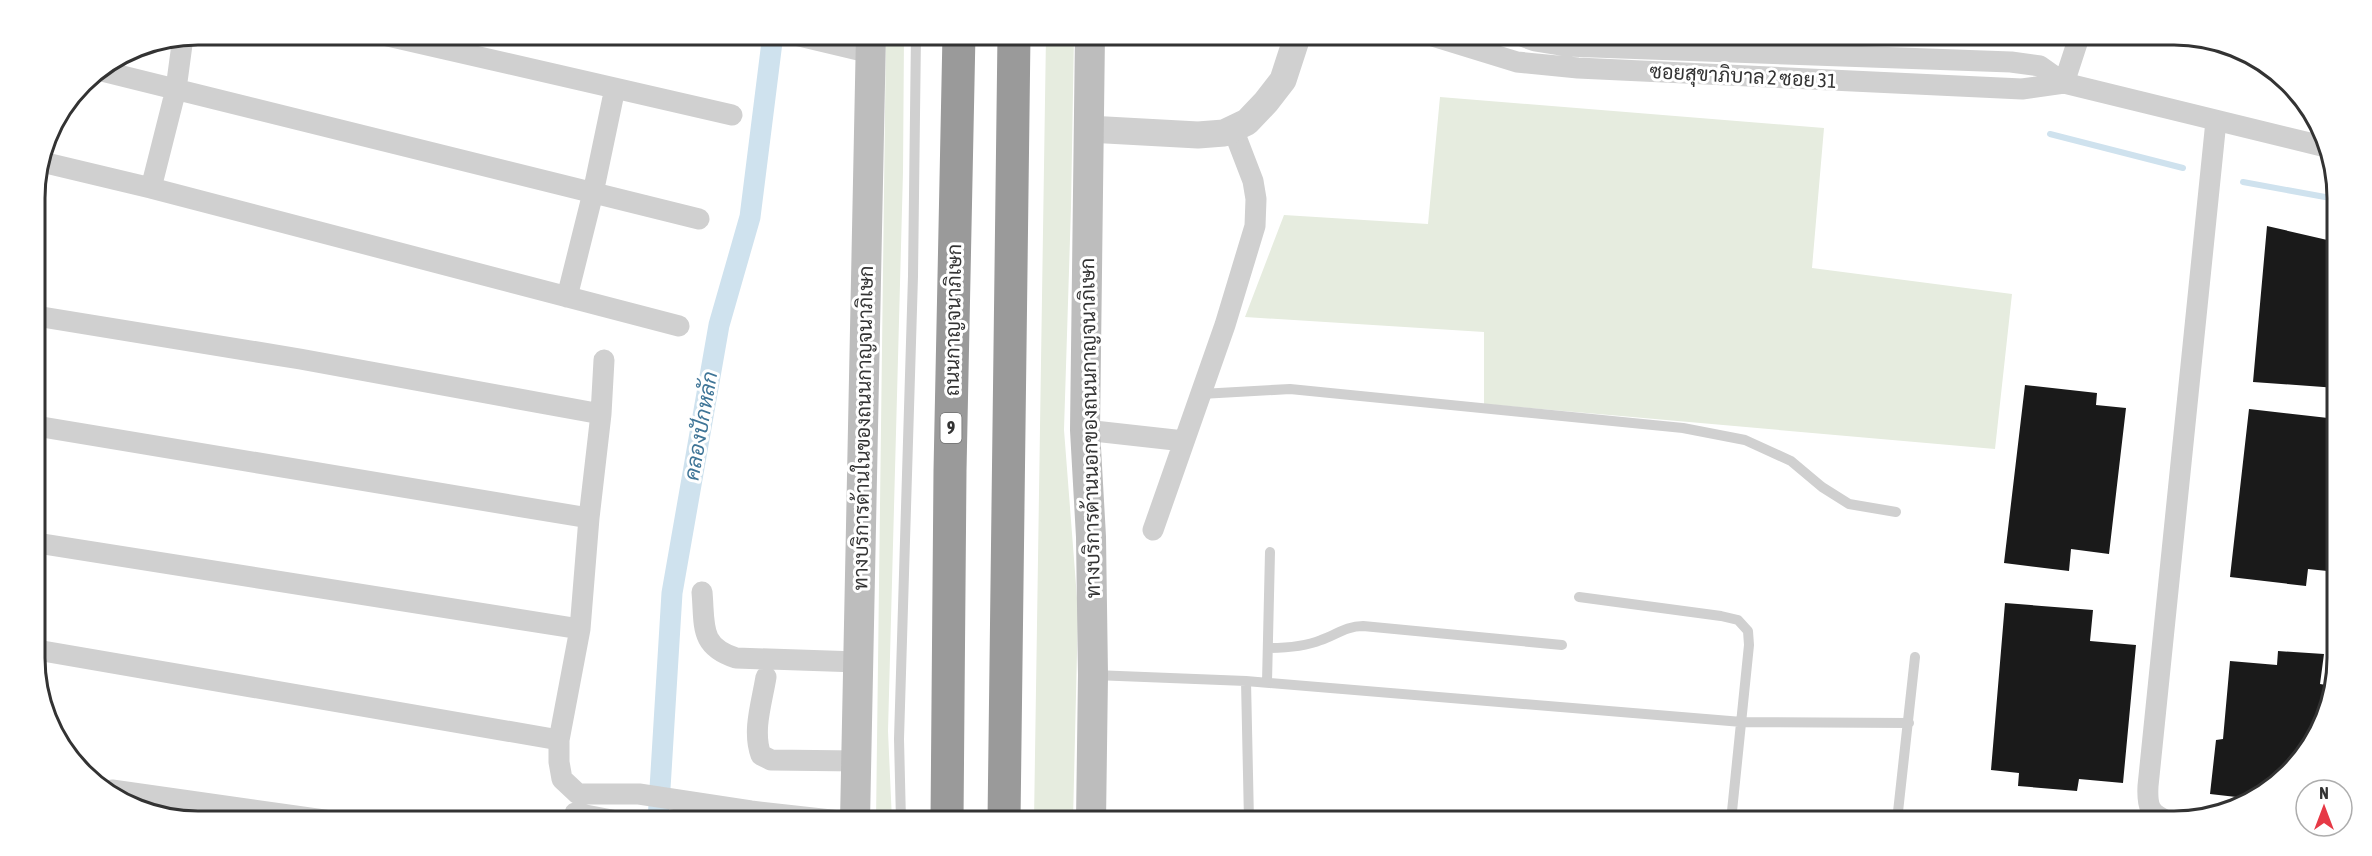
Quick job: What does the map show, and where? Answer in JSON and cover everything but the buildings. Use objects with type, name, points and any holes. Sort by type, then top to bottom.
[{"type":"highway","name":"ถนนกาญจนาภิเษก","points":[[947,811],[958,45]]},
{"type":"highway","points":[[1004,811],[1014,45]]},
{"type":"main road","name":"ทางบริการด้านในของถนนกาญจนาภิเษก","points":[[856,811],[871,45]]},
{"type":"main road","name":"ทางบริการด้านนอกของถนนกาญจนาภิเษก","points":[[1090,45],[1085,430],[1091,537],[1093,675],[1091,811]]},
{"type":"street","points":[[427,45],[732,115]]},
{"type":"street","points":[[1088,129],[1198,135],[1224,133],[1247,122],[1266,102],[1283,80],[1294,45]]},
{"type":"street","name":"ซอยสุขาภิบาล 2 ซอย 31","points":[[1474,45],[1517,62],[1578,68],[2022,89],[2064,83]]},
{"type":"street","name":"ซอยสุขาภิบาล 2 ซอย 31","points":[[1560,45],[2011,62],[2040,66],[2064,83],[2317,145]]},
{"type":"street","points":[[2064,83],[2076,45]]},
{"type":"street","points":[[151,188],[176,89],[182,46]]},
{"type":"street","points":[[110,73],[699,219]]},
{"type":"street","points":[[567,297],[593,193],[615,88]]},
{"type":"street","points":[[2152,811],[2147,799],[2148,786],[2216,121]]},
{"type":"street","points":[[1153,530],[1225,326],[1255,226],[1256,199],[1253,182],[1233,129]]},
{"type":"street","points":[[49,164],[151,188],[679,326]]},
{"type":"street","points":[[45,318],[601,414]]},
{"type":"street","points":[[604,360],[601,414],[589,518],[580,629],[559,740],[558,762],[572,809],[639,794],[763,811]]},
{"type":"street","points":[[45,427],[589,518]]},
{"type":"street","points":[[1085,430],[1184,441]]},
{"type":"street","points":[[45,544],[580,629]]},
{"type":"street","points":[[702,592],[704,624],[709,642],[719,652],[736,658],[858,662]]},
{"type":"street","points":[[45,651],[559,740]]},
{"type":"street","points":[[766,677],[757,730],[757,745],[761,755],[771,760],[858,761]]},
{"type":"street","points":[[125,792],[256,811]]},
{"type":"lane","points":[[902,811],[899,739],[913,276],[916,45]]},
{"type":"lane","points":[[1201,394],[1290,389],[1683,428],[1744,440],[1791,461],[1822,487],[1849,504],[1896,512]]},
{"type":"lane","points":[[1267,682],[1270,552]]},
{"type":"lane","points":[[1579,597],[1721,616],[1738,620],[1748,631],[1749,645],[1732,811]]},
{"type":"lane","points":[[1268,648],[1295,647],[1321,641],[1351,626],[1562,645]]},
{"type":"lane","points":[[1898,811],[1915,657]]},
{"type":"lane","points":[[1093,675],[1267,682],[1742,722],[1909,723]]},
{"type":"lane","points":[[1246,681],[1249,811]]},
{"type":"shaded area","points":[[886,45],[904,45],[903,172],[888,731],[892,811],[876,811]]},
{"type":"shaded area","points":[[1046,45],[1074,45],[1064,430],[1078,611],[1073,811],[1034,811]]},
{"type":"shaded area","points":[[1440,97],[1824,128],[1812,268],[2012,294],[1995,449],[1484,404],[1484,332],[1245,317],[1284,215],[1428,224]]},
{"type":"waterway","name":"คลองปักหลัก","points":[[659,811],[672,593],[719,325],[750,217],[772,45]]},
{"type":"waterway","points":[[2050,134],[2183,168]]},
{"type":"waterway","points":[[2243,182],[2327,197]]}]
